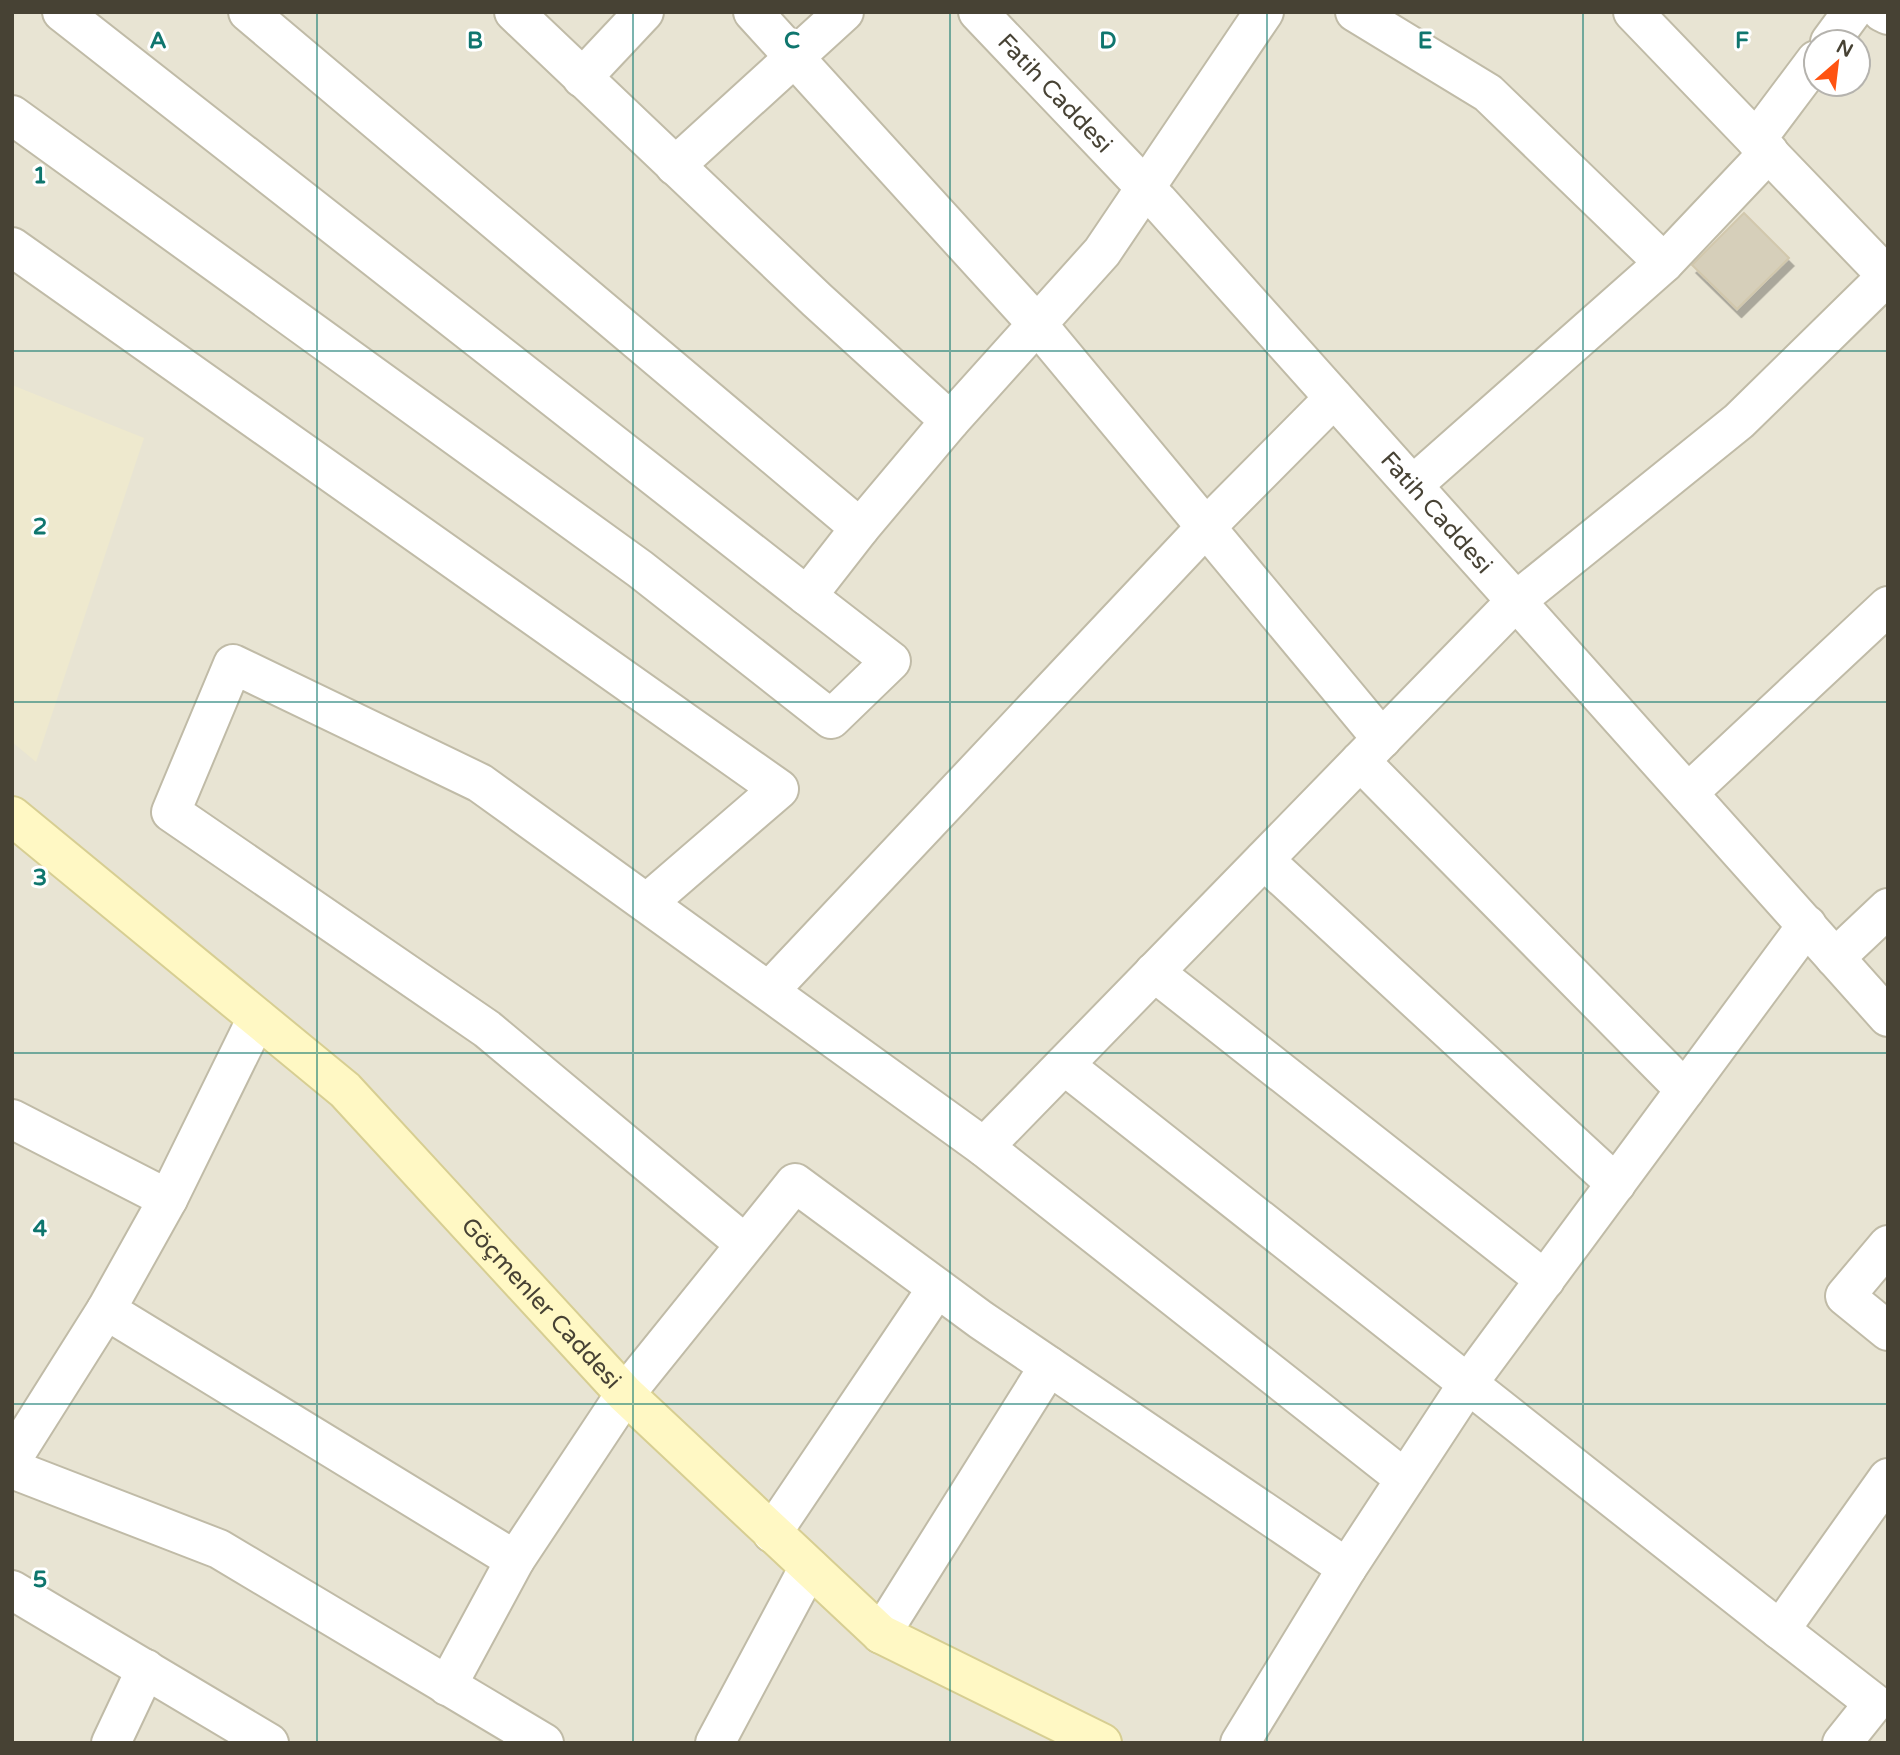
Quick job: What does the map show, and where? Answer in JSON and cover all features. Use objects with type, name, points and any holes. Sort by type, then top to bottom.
[{"type":"main road","name":"Göçmenler Caddesi","points":[[12,816],[345,1090],[625,1394],[881,1634],[1078,1737]]},
{"type":"street","points":[[12,114],[640,569],[831,719],[891,661],[62,12]]},
{"type":"street","points":[[248,12],[860,528]]},
{"type":"street","points":[[514,12],[675,166],[950,421]]},
{"type":"street","points":[[582,78],[644,12]]},
{"type":"street","points":[[753,12],[1037,324],[1205,528],[1371,750],[1685,1090]]},
{"type":"street","points":[[675,166],[796,59],[844,12]]},
{"type":"street","name":"Fatih Caddesi","points":[[978,12],[1145,188],[1888,1017]]},
{"type":"street","points":[[807,596],[950,421],[1102,252],[1264,12]]},
{"type":"street","points":[[1355,12],[1488,93],[1664,263]]},
{"type":"street","points":[[984,1147],[1516,601],[1739,421],[1887,277],[1633,12]]},
{"type":"street","points":[[1840,28],[1852,12]]},
{"type":"street","points":[[1882,12],[1888,15]]},
{"type":"street","points":[[1413,485],[1664,263],[1762,146],[1802,82]]},
{"type":"street","points":[[12,247],[779,789],[647,903]]},
{"type":"street","points":[[769,991],[1205,528],[1334,398]]},
{"type":"street","points":[[1688,793],[1888,606]]},
{"type":"street","points":[[745,1244],[487,1029],[171,812],[233,664],[480,783],[984,1147],[1405,1479]]},
{"type":"street","points":[[1264,860],[1616,1184]]},
{"type":"street","points":[[1835,958],[1888,908]]},
{"type":"street","points":[[1240,1743],[1347,1568],[1469,1382],[1807,925]]},
{"type":"street","points":[[1154,972],[1545,1280]]},
{"type":"street","points":[[12,1459],[106,1310],[168,1199],[257,1018]]},
{"type":"street","points":[[1064,1065],[1874,1703],[1842,1743]]},
{"type":"street","points":[[12,1119],[168,1199]]},
{"type":"street","points":[[447,1686],[515,1560],[625,1394],[795,1183],[937,1288],[1347,1568]]},
{"type":"street","points":[[1888,1245],[1845,1296],[1888,1331]]},
{"type":"street","points":[[772,1533],[937,1288]]},
{"type":"street","points":[[106,1310],[515,1560]]},
{"type":"street","points":[[881,1634],[1049,1366]]},
{"type":"street","points":[[12,1469],[219,1549],[544,1743]]},
{"type":"street","points":[[1780,1630],[1888,1478]]},
{"type":"street","points":[[715,1743],[809,1567]]},
{"type":"street","points":[[13,1591],[146,1669],[249,1738]]},
{"type":"street","points":[[111,1743],[146,1669]]},
{"type":"shaded area","points":[[12,12],[1888,12],[1888,1743],[12,1743]]},
{"type":"shaded area","points":[[12,385],[144,438],[36,762],[12,742]]},
{"type":"building","points":[[1744,213],[1789,258],[1737,309],[1692,265]]}]
